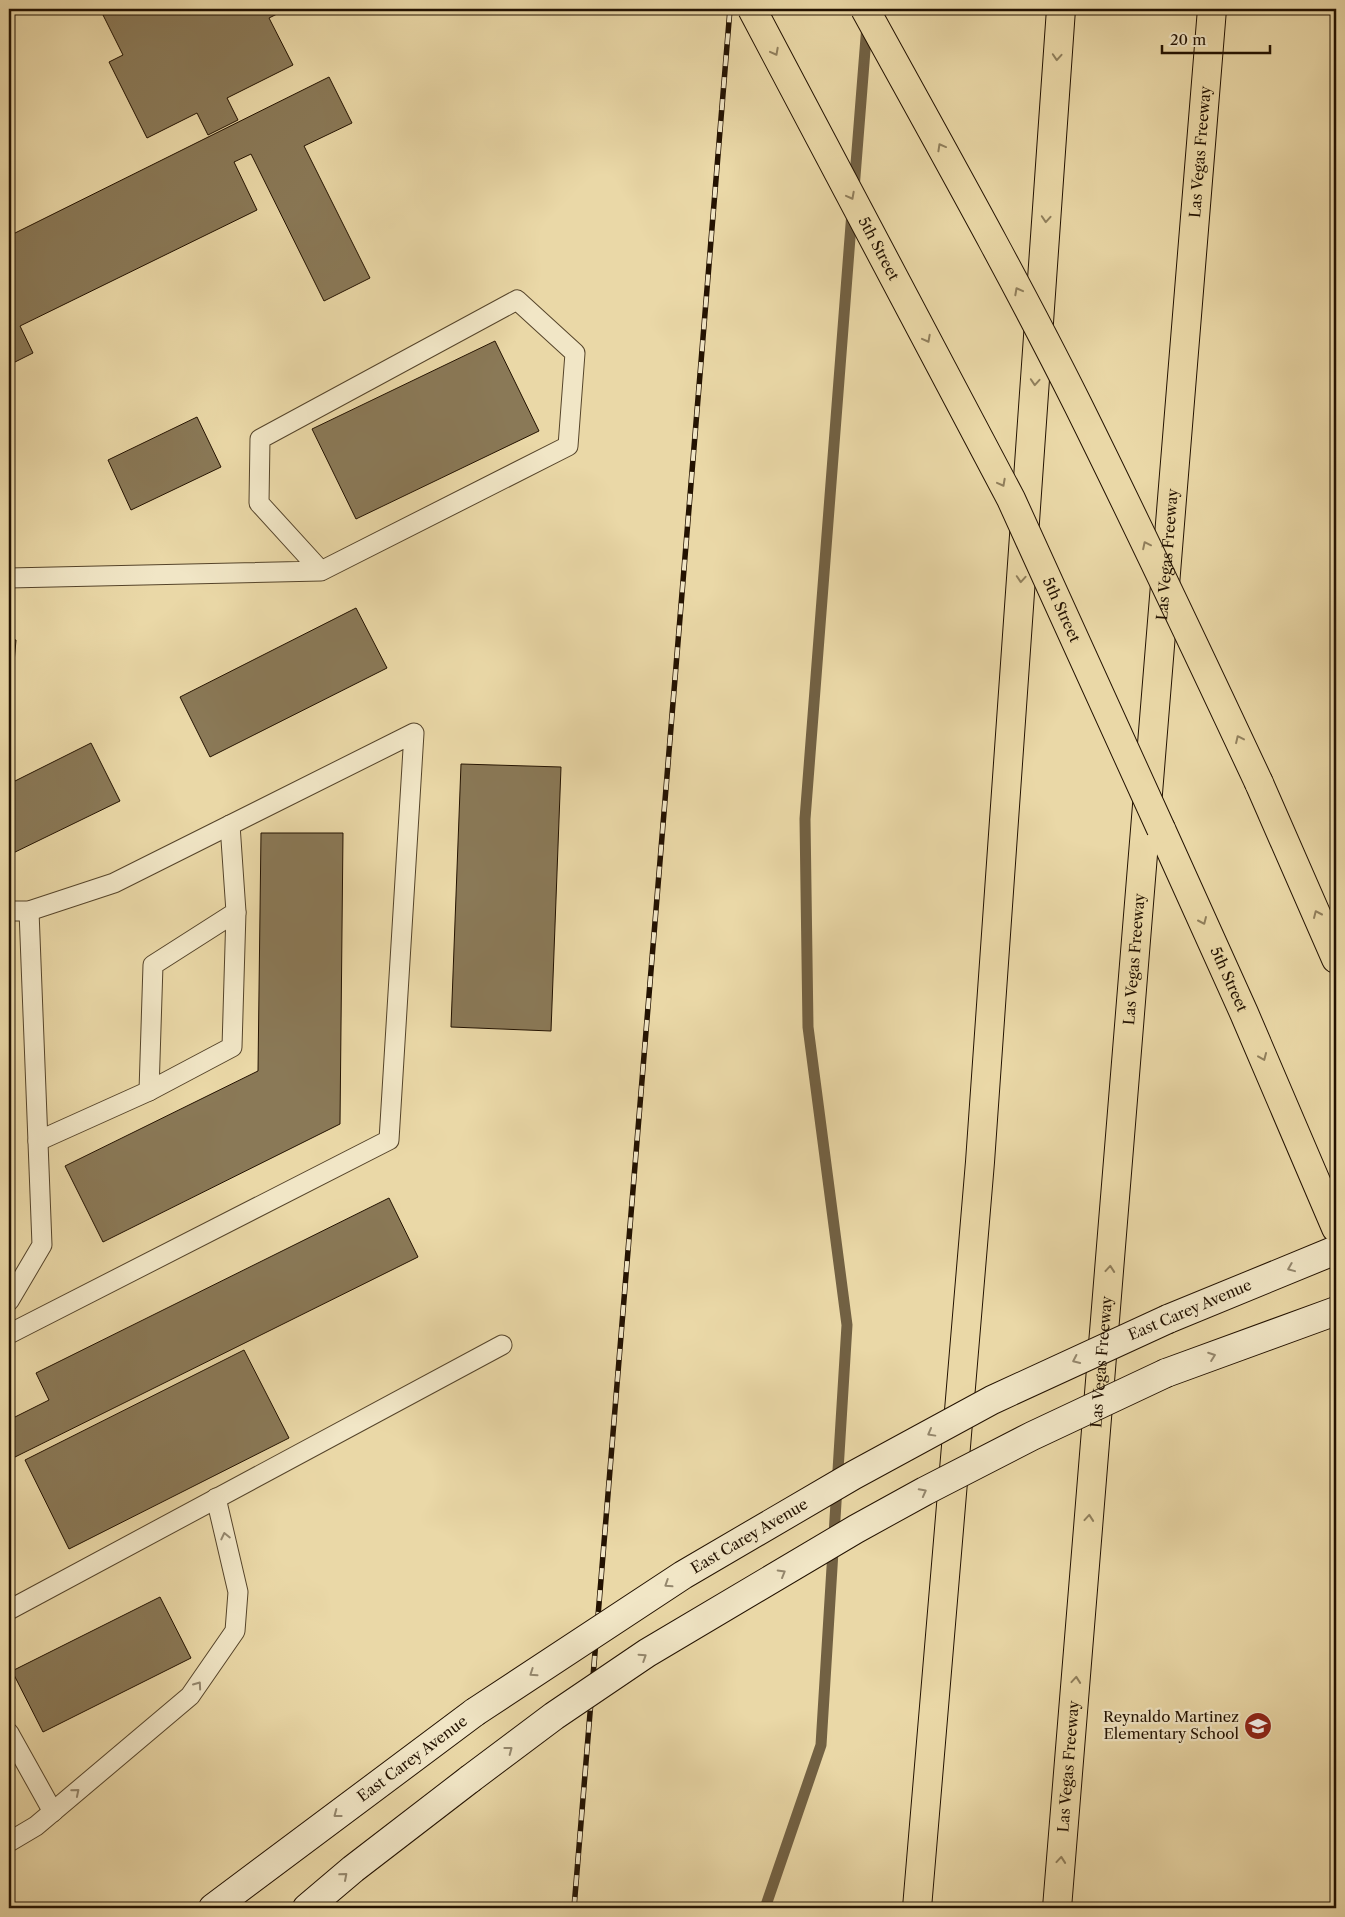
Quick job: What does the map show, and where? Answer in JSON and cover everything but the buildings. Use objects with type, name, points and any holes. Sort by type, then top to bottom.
[{"type":"main road","name":"5th Street","points":[[752,9],[1011,499],[1244,1013],[1336,1228]]},
{"type":"main road","points":[[865,9],[966,193],[1077,404],[1168,590],[1259,783],[1336,958]]},
{"type":"main road","points":[[917,1908],[981,1152],[1061,9]]},
{"type":"main road","name":"Las Vegas Freeway","points":[[1057,1908],[1212,9]]},
{"type":"main road","name":"East Carey Avenue","points":[[213,1908],[475,1712],[683,1575],[854,1475],[992,1400],[1168,1319],[1336,1250]]},
{"type":"main road","points":[[307,1908],[353,1869],[554,1716],[647,1653],[856,1529],[1024,1440],[1166,1373],[1336,1311]]},
{"type":"lane","points":[[9,578],[321,572],[568,446],[576,353],[517,300],[260,439],[259,503],[321,572]]},
{"type":"lane","points":[[9,911],[29,911],[114,883],[414,733],[390,1140],[9,1334]]},
{"type":"lane","points":[[38,1141],[149,1091],[232,1047],[236,912],[230,825]]},
{"type":"lane","points":[[9,1301],[42,1245],[29,911]]},
{"type":"lane","points":[[149,1091],[153,965],[236,912]]},
{"type":"lane","points":[[9,1610],[502,1345]]},
{"type":"lane","points":[[9,1842],[36,1826],[190,1696],[235,1631],[238,1592],[216,1498]]},
{"type":"lane","points":[[9,1733],[53,1812]]},
{"type":"waterway","points":[[854,189],[867,25]]},
{"type":"waterway","points":[[765,1908],[821,1745],[847,1325],[808,1027],[805,819],[852,212]]},
{"type":"railway","points":[[574,1908],[730,9]]},
{"type":"place","name":"Reynaldo Martinez Elementary School","points":[[1258,1726]]}]
